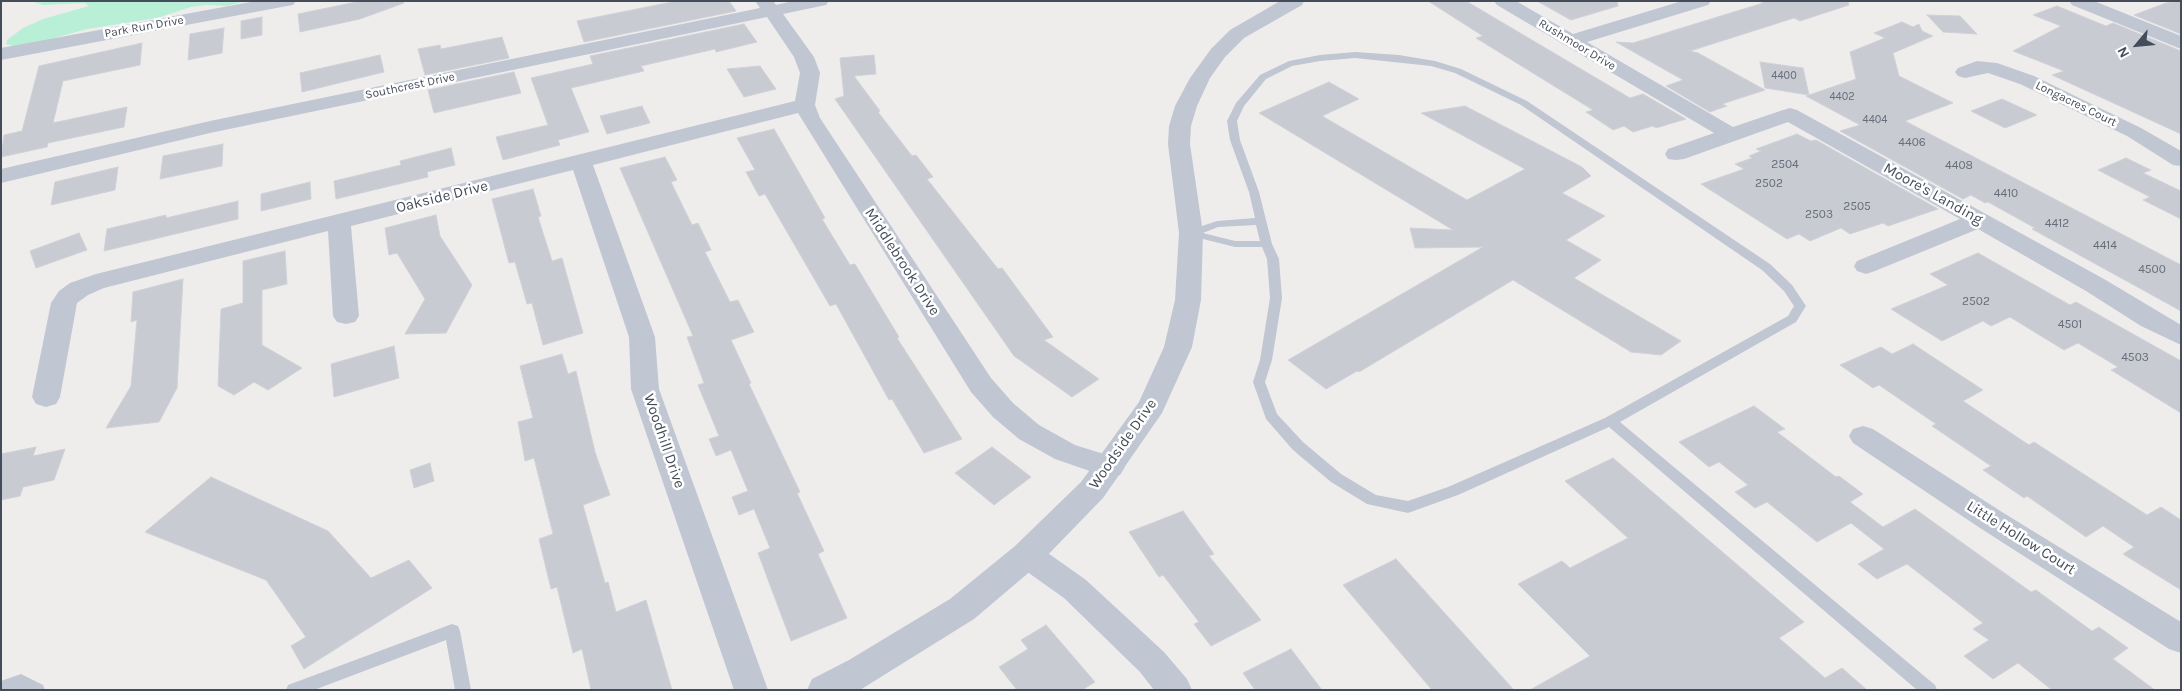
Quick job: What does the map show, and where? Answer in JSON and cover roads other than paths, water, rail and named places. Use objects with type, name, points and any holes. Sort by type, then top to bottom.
[{"type":"street","name":"Park Run Drive","points":[[1,54],[288,1]]},
{"type":"street","name":"Southcrest Drive","points":[[1,176],[210,127],[768,7],[820,1]]},
{"type":"street","name":"Woodside Drive","points":[[825,690],[862,671],[962,609],[1027,555],[1092,490],[1152,406],[1178,347],[1188,300],[1191,233],[1179,144],[1180,126],[1186,106],[1200,78],[1218,53],[1237,34],[1295,1]]},
{"type":"street","name":"Rushmoor Drive","points":[[1503,1],[1730,134]]},
{"type":"street","points":[[1571,41],[1702,1]]},
{"type":"street","points":[[2089,3],[2181,43]]},
{"type":"street","points":[[768,7],[804,58],[810,73],[805,104]]},
{"type":"street","name":"Longacres Court","points":[[1965,72],[1990,67],[2028,80],[2134,132],[2181,160]]},
{"type":"street","name":"Oakside Drive","points":[[46,397],[64,303],[68,297],[79,289],[96,282],[581,162],[805,104]]},
{"type":"street","name":"Middlebrook Drive","points":[[805,104],[810,118],[981,385],[1003,410],[1029,432],[1065,452],[1110,467]]},
{"type":"street","name":"Moore's Landing","points":[[1676,154],[1790,114],[2096,286],[2150,320],[2181,336]]},
{"type":"street","name":"Woodhill Drive","points":[[581,162],[642,337],[646,389],[751,690]]},
{"type":"street","points":[[1866,266],[1979,220]]},
{"type":"street","points":[[339,222],[346,316]]},
{"type":"street","name":"Little Hollow Court","points":[[1862,436],[1991,520],[2181,639]]},
{"type":"street","points":[[1027,555],[1075,589],[1152,662],[1175,690]]},
{"type":"lane","points":[[1355,55],[1432,63],[1458,71],[1524,103],[1766,267],[1788,288],[1800,306],[1792,319],[1610,421],[1454,491],[1408,508],[1372,500],[1328,472],[1298,446],[1272,416],[1259,382],[1266,360],[1276,298],[1273,259],[1266,244],[1254,192],[1234,140],[1232,121],[1239,105],[1257,83],[1263,77],[1289,64],[1320,58],[1355,55]]},
{"type":"lane","points":[[1191,233],[1217,224],[1261,221]]},
{"type":"lane","points":[[1191,233],[1234,244],[1266,244]]},
{"type":"lane","points":[[1610,421],[1929,690]]},
{"type":"lane","points":[[294,690],[452,631],[463,690]]},
{"type":"lane","points":[[1,688],[20,685],[37,690]]}]
